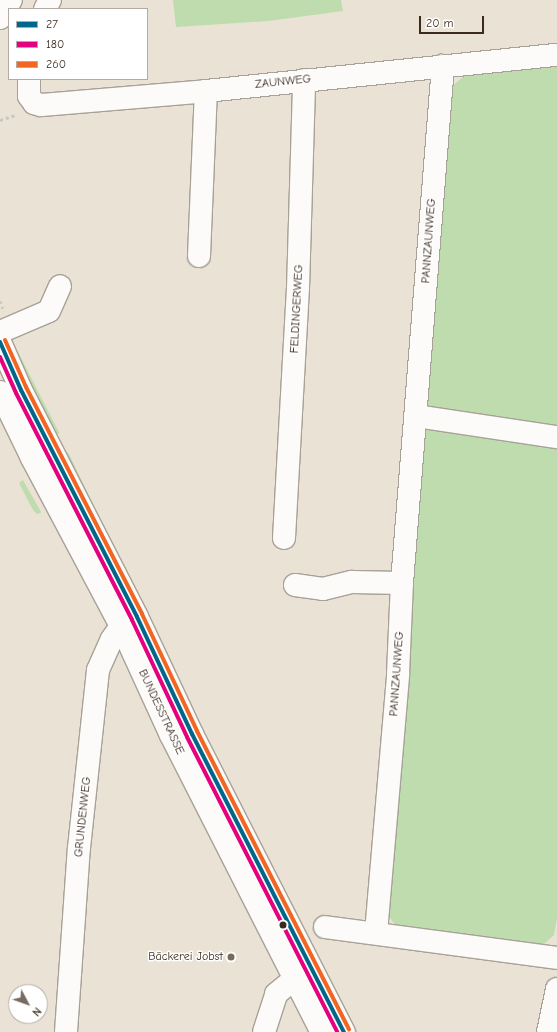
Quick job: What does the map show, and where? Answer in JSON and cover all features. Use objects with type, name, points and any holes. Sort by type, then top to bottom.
[{"type":"street","points":[[0,18],[12,0]]},
{"type":"street","name":"ZAUNWEG","points":[[29,80],[30,96],[34,103],[41,105],[206,91],[557,55]]},
{"type":"street","name":"PANNZAUNWEG","points":[[376,933],[398,674],[402,583],[443,66]]},
{"type":"street","name":"FELDINGERWEG","points":[[284,538],[298,288],[304,80]]},
{"type":"street","points":[[199,256],[206,91]]},
{"type":"street","points":[[0,332],[49,311],[60,286]]},
{"type":"street","name":"BUNDESSTRASSE","points":[[0,342],[129,622]]},
{"type":"street","name":"BUNDESSTRASSE","points":[[0,392],[32,458],[129,622],[192,734],[303,971],[322,1032]]},
{"type":"street","points":[[416,416],[557,437]]},
{"type":"street","points":[[295,585],[323,589],[352,582],[402,583]]},
{"type":"street","name":"GRUNDENWEG","points":[[66,1032],[79,848],[98,670],[108,646],[129,622]]},
{"type":"street","points":[[325,927],[557,958]]},
{"type":"street","points":[[264,1032],[276,994],[303,971]]},
{"type":"street","name":"BUNDESSTRASSE","points":[[303,971],[344,1032]]},
{"type":"street","points":[[548,1032],[557,989]]},
{"type":"green space","points":[[173,0],[341,0],[343,11],[268,21],[176,27]]},
{"type":"green space","points":[[557,66],[557,918],[554,935],[543,945],[395,925],[387,913],[449,89],[464,76]]},
{"type":"green space","points":[[18,352],[59,433],[56,435],[14,354]]},
{"type":"green space","points":[[63,448],[69,454],[114,548],[62,450]]},
{"type":"green space","points":[[23,480],[41,512],[40,513],[37,514],[33,510],[19,483]]},
{"type":"transit line","name":"260","points":[[5,340],[26,387],[142,614],[197,731],[349,1029]]},
{"type":"transit line","name":"27","points":[[0,342],[21,390],[137,617],[192,734],[344,1032]]},
{"type":"transit line","name":"180","points":[[0,357],[16,393],[132,620],[187,737],[337,1032]]},
{"type":"place","name":"Bäckerei Jobst","points":[[231,957]]}]
